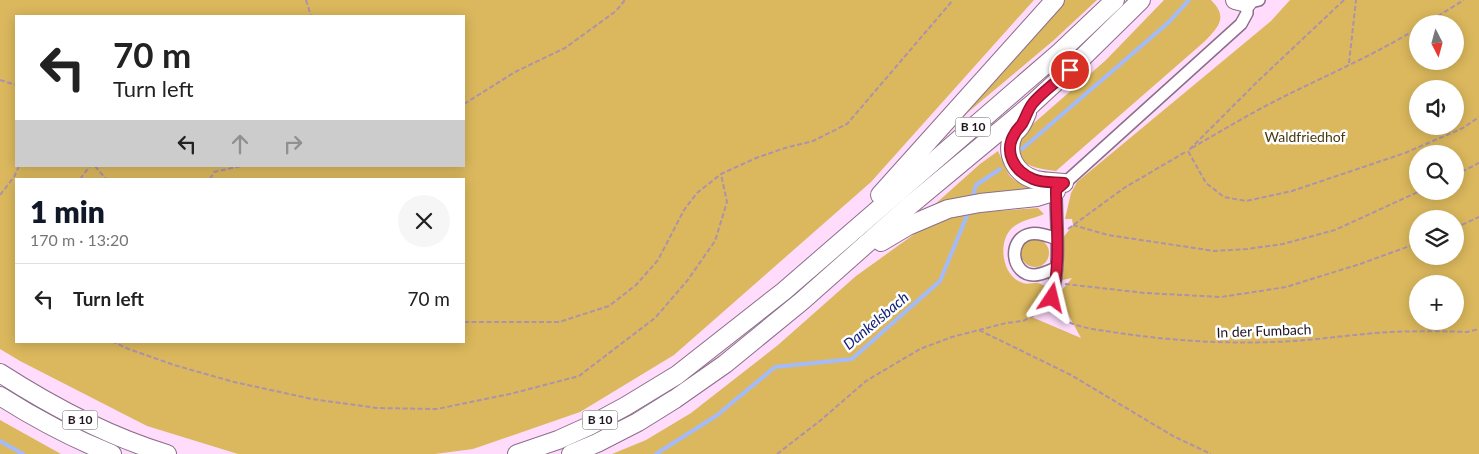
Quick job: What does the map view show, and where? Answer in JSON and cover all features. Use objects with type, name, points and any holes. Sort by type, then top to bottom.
[{"type":"highway","points":[[828,252],[1055,0]]},
{"type":"highway","name":"B 10","points":[[517,454],[558,440],[589,426],[677,375],[784,291],[1060,52],[1115,0]]},
{"type":"highway","name":"B 10","points":[[571,454],[638,422],[725,364],[840,268],[908,207],[1032,104],[1141,0]]},
{"type":"highway","points":[[1032,104],[1021,126],[1015,132],[1011,144],[1010,154],[1013,164],[1020,172],[1034,180],[1060,187]]},
{"type":"highway","points":[[840,268],[908,226],[933,214],[963,205],[1037,197],[1060,187]]},
{"type":"highway","name":"B 10","points":[[0,373],[80,420],[137,445],[168,454]]},
{"type":"highway","name":"B 10","points":[[0,396],[72,438],[112,454]]},
{"type":"street","points":[[1052,298],[1056,283],[1060,187],[1241,24],[1246,13],[1247,1]]},
{"type":"street","points":[[1056,268],[1033,276],[1026,274],[1018,266],[1014,256],[1016,246],[1021,238],[1025,236],[1035,234],[1057,239]]},
{"type":"path","points":[[306,0],[311,15]]},
{"type":"path","points":[[465,103],[515,72],[565,48],[616,11],[624,0]]},
{"type":"path","points":[[465,322],[559,322],[608,306],[636,284],[658,260],[684,210],[697,193],[721,174],[756,158],[813,141],[847,124],[953,0]]},
{"type":"path","points":[[1188,151],[1258,80],[1344,0]]},
{"type":"path","points":[[1349,64],[1356,0]]},
{"type":"path","points":[[1440,15],[1464,0]]},
{"type":"path","points":[[1057,239],[1073,224],[1124,188],[1278,99],[1386,47],[1409,33]]},
{"type":"path","points":[[0,80],[15,85]]},
{"type":"path","points":[[1188,151],[1206,183],[1224,197],[1246,201],[1292,191],[1405,153],[1463,128],[1479,117]]},
{"type":"path","points":[[1464,170],[1479,163]]},
{"type":"path","points":[[0,195],[14,177],[19,167]]},
{"type":"path","points":[[81,178],[89,167]]},
{"type":"path","points":[[96,167],[105,178]]},
{"type":"path","points":[[211,178],[214,172],[236,167]]},
{"type":"path","points":[[116,343],[174,365],[234,382],[312,399],[377,408],[437,409],[510,394],[579,376],[655,318],[686,281],[715,241],[728,202],[721,174]]},
{"type":"path","points":[[1073,224],[1108,235],[1214,251],[1283,244],[1335,230],[1409,196]]},
{"type":"path","points":[[1464,224],[1479,217]]},
{"type":"path","points":[[1056,283],[1145,293],[1221,297],[1286,287],[1409,246]]},
{"type":"path","points":[[777,454],[866,382],[920,349],[952,337],[1006,323],[1023,321],[1035,315],[1052,298]]},
{"type":"path","name":"In der Fumbach","points":[[1055,312],[1071,323],[1090,328],[1164,340],[1208,343],[1274,342],[1364,334],[1432,331],[1467,332],[1479,329]]},
{"type":"path","points":[[979,330],[1071,375],[1173,436],[1210,454]]},
{"type":"green space","points":[[0,0],[1034,0],[871,182],[674,355],[580,412],[473,449],[435,454],[238,454],[147,426],[0,349]]},
{"type":"green space","points":[[1064,0],[1097,0],[1054,40],[948,129]]},
{"type":"green space","points":[[1164,0],[1211,0],[1219,12],[1220,22],[1214,32],[1204,42],[1056,171],[1037,168],[1023,161],[1019,149],[1026,130],[1106,60]]},
{"type":"green space","name":"Waldfriedhof","points":[[1290,0],[1479,0],[1479,454],[612,454],[646,440],[691,413],[778,345],[856,276],[920,230],[948,218],[983,212],[1038,208],[1044,214],[1019,223],[1007,234],[1003,250],[1006,267],[1010,274],[1025,284],[1039,283],[1045,286],[1038,301],[1027,315],[1081,338],[1063,305],[1062,290],[1072,278],[1062,280],[1062,239],[1073,225],[1072,219],[1065,219],[1071,193],[1077,182],[1271,21]]},
{"type":"green space","points":[[998,151],[1005,168],[1015,181],[1039,188],[996,193],[933,206],[980,164]]},
{"type":"green space","points":[[1035,239],[1045,243],[1049,253],[1045,263],[1035,267],[1025,263],[1021,253],[1025,243]]},
{"type":"green space","points":[[0,420],[61,454],[0,454]]},
{"type":"waterway","name":"Dankelsbach","points":[[1022,149],[1169,22],[1189,0]]},
{"type":"waterway","name":"Dankelsbach","points":[[973,196],[976,185],[1000,169]]},
{"type":"waterway","name":"Dankelsbach","points":[[656,454],[716,416],[775,367],[852,359],[940,281],[968,213]]},
{"type":"waterway","name":"Dankelsbach","points":[[0,441],[23,454]]},
{"type":"route","points":[[1052,298],[1056,283],[1056,190],[1064,183],[1034,180],[1020,172],[1013,164],[1010,154],[1015,132],[1021,126],[1032,104],[1070,70]]}]
